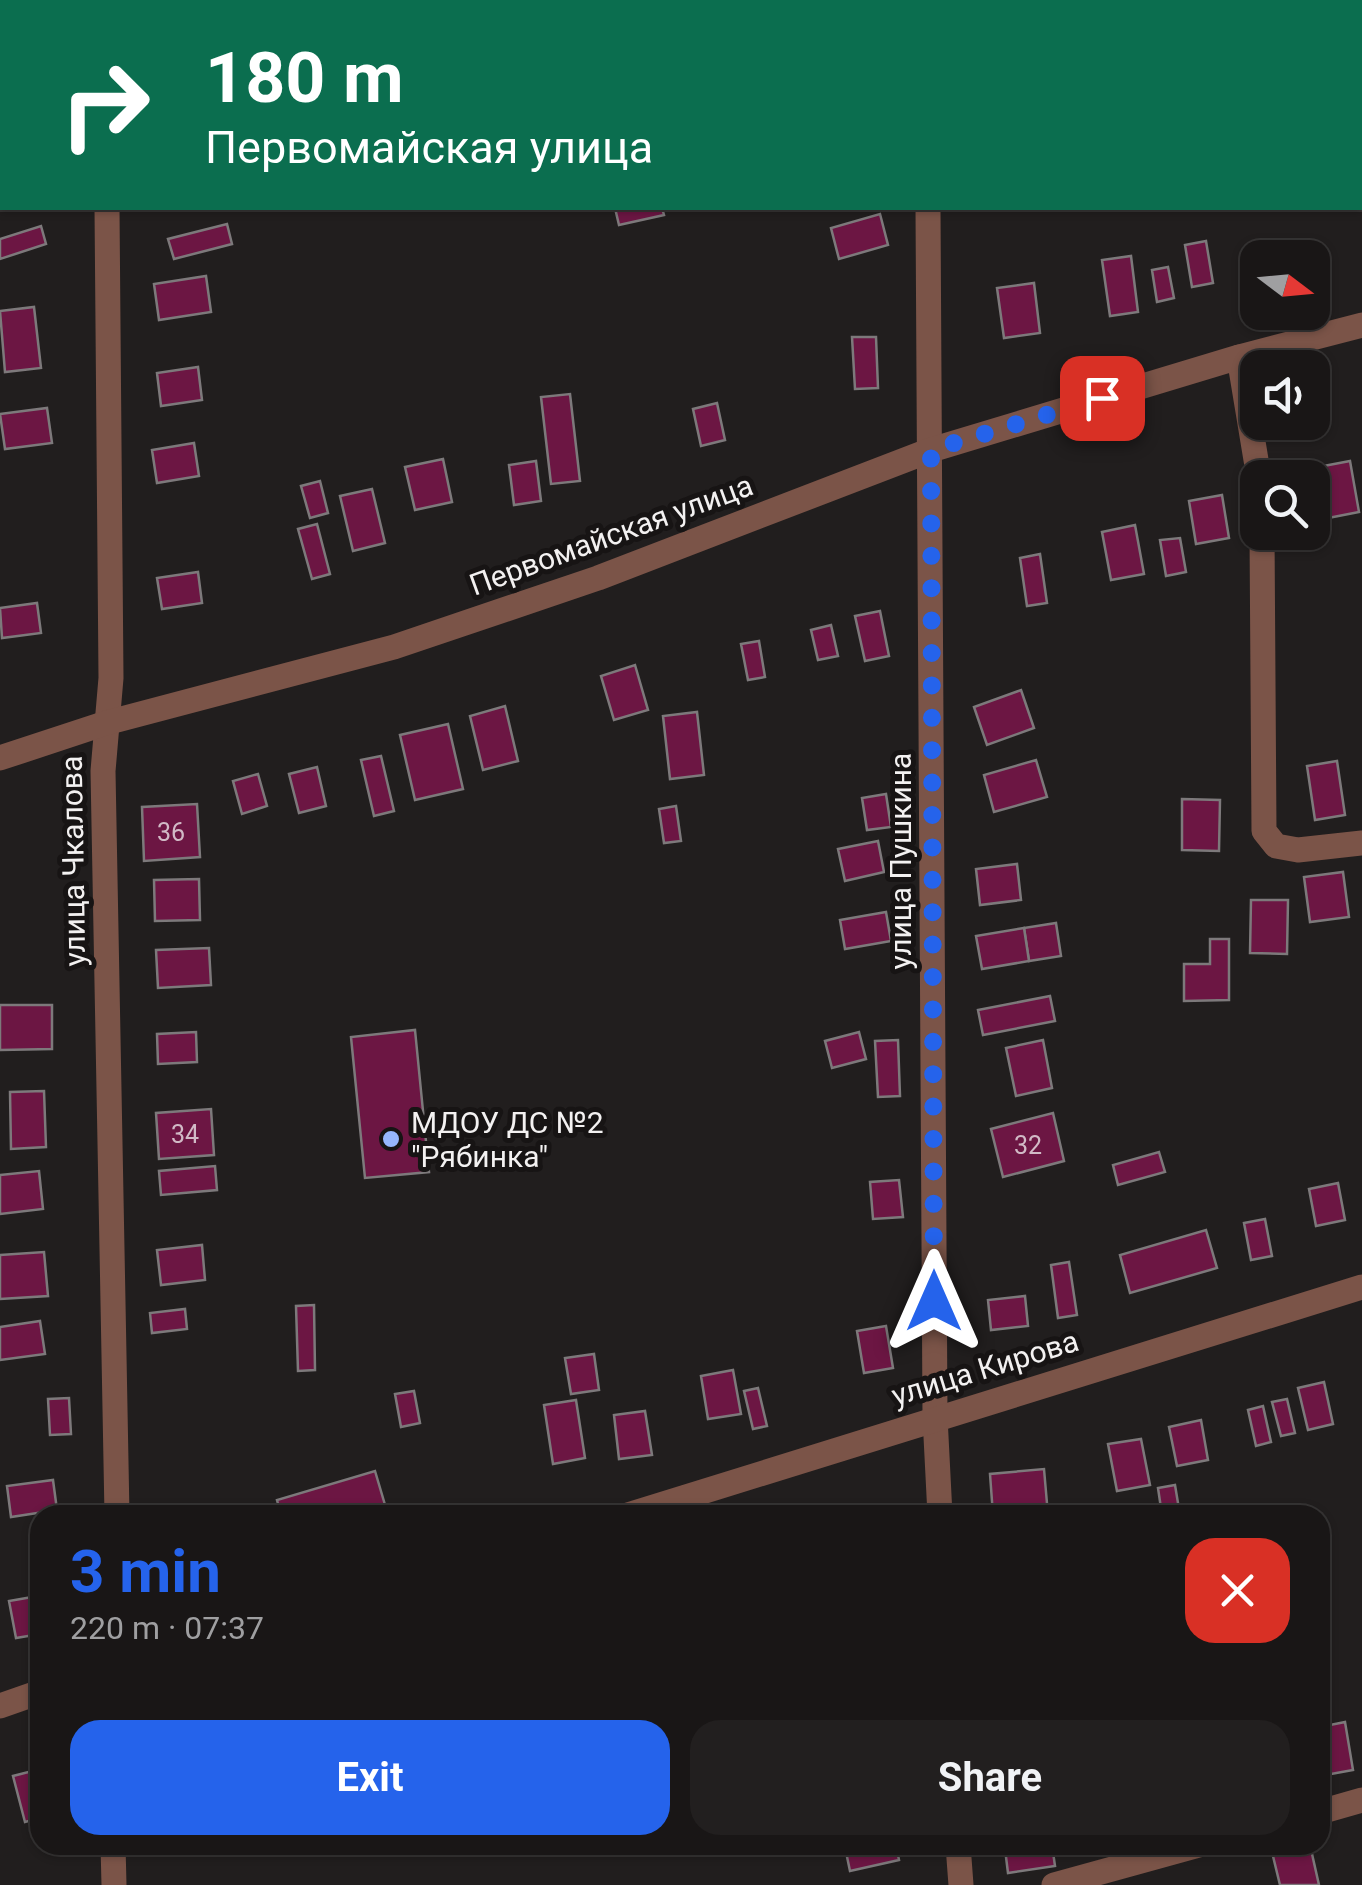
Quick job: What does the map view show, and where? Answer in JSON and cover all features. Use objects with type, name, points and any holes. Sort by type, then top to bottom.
[{"type":"street","name":"улица Чкалова","points":[[107,210],[111,678],[103,790],[117,1505]]},
{"type":"street","name":"улица Пушкина","points":[[928,210],[934,1417],[939,1505]]},
{"type":"street","name":"Первомайская улица","points":[[0,758],[106,723],[394,647],[598,578],[931,450],[1362,324]]},
{"type":"street","points":[[1239,357],[1256,460]]},
{"type":"street","points":[[1262,550],[1264,830],[1276,846],[1298,850],[1362,843]]},
{"type":"street","name":"улица Кирова","points":[[659,1505],[1362,1287]]},
{"type":"street","points":[[0,1706],[30,1696]]},
{"type":"street","points":[[1330,1809],[1362,1800]]},
{"type":"street","points":[[114,1855],[114,1885]]},
{"type":"street","points":[[959,1855],[961,1885]]},
{"type":"street","points":[[1054,1885],[1163,1855]]},
{"type":"building","points":[[615,210],[663,210],[664,215],[619,225]]},
{"type":"building","points":[[880,214],[888,245],[839,259],[831,228]]},
{"type":"building","points":[[227,224],[232,244],[174,259],[168,239]]},
{"type":"building","points":[[41,226],[46,244],[0,259],[0,239]]},
{"type":"building","points":[[1206,241],[1213,283],[1192,287],[1185,245]]},
{"type":"building","points":[[1131,256],[1138,312],[1110,316],[1102,260]]},
{"type":"building","points":[[1168,267],[1174,298],[1157,302],[1152,270]]},
{"type":"building","points":[[206,276],[211,312],[159,320],[154,284]]},
{"type":"building","points":[[1034,283],[1040,333],[1004,338],[997,288]]},
{"type":"building","points":[[34,307],[41,368],[5,372],[0,311]]},
{"type":"building","points":[[852,337],[876,337],[878,388],[855,389]]},
{"type":"building","points":[[198,367],[202,400],[161,406],[157,373]]},
{"type":"building","points":[[570,394],[580,481],[551,484],[541,397]]},
{"type":"building","points":[[717,403],[725,440],[701,446],[693,409]]},
{"type":"building","points":[[47,408],[52,443],[5,449],[0,414]]},
{"type":"building","points":[[194,443],[199,476],[157,483],[152,450]]},
{"type":"building","points":[[443,459],[452,502],[415,510],[405,467]]},
{"type":"building","points":[[536,461],[541,501],[514,505],[509,465]]},
{"type":"building","points":[[1350,461],[1359,512],[1330,518],[1330,465]]},
{"type":"building","points":[[320,481],[328,513],[310,518],[301,486]]},
{"type":"building","points":[[372,489],[385,543],[353,551],[340,496]]},
{"type":"building","points":[[1222,495],[1229,538],[1196,544],[1189,501]]},
{"type":"building","points":[[317,524],[330,574],[312,579],[298,529]]},
{"type":"building","points":[[1135,525],[1144,574],[1111,580],[1102,532]]},
{"type":"building","points":[[1180,538],[1186,572],[1166,576],[1160,540]]},
{"type":"building","points":[[1040,554],[1047,603],[1027,606],[1020,558]]},
{"type":"building","points":[[198,572],[202,603],[162,609],[157,578]]},
{"type":"building","points":[[37,603],[41,633],[2,638],[0,608]]},
{"type":"building","points":[[880,611],[889,656],[865,661],[855,616]]},
{"type":"building","points":[[831,625],[838,656],[818,660],[811,630]]},
{"type":"building","points":[[759,641],[765,677],[748,680],[741,644]]},
{"type":"building","points":[[635,665],[648,710],[614,720],[601,676]]},
{"type":"building","points":[[1021,690],[1034,728],[987,745],[974,707]]},
{"type":"building","points":[[505,706],[518,761],[483,770],[470,716]]},
{"type":"building","points":[[697,712],[704,775],[670,779],[663,716]]},
{"type":"building","points":[[448,724],[463,789],[415,800],[400,735]]},
{"type":"building","points":[[381,756],[394,811],[374,816],[361,760]]},
{"type":"building","points":[[1036,760],[1047,797],[994,812],[984,775]]},
{"type":"building","points":[[1337,761],[1345,815],[1315,820],[1307,766]]},
{"type":"building","points":[[317,767],[326,806],[299,813],[289,774]]},
{"type":"building","points":[[258,774],[267,806],[242,814],[233,781]]},
{"type":"building","points":[[886,794],[891,827],[867,830],[862,798]]},
{"type":"building","points":[[1182,799],[1220,800],[1219,851],[1182,850]]},
{"type":"building","points":[[197,804],[200,857],[144,861],[142,807]]},
{"type":"building","points":[[676,806],[681,841],[664,843],[659,809]]},
{"type":"building","points":[[878,841],[884,872],[845,881],[838,849]]},
{"type":"building","points":[[1017,864],[1021,900],[980,905],[976,869]]},
{"type":"building","points":[[1343,872],[1349,917],[1310,922],[1304,877]]},
{"type":"building","points":[[199,879],[200,920],[155,921],[154,880]]},
{"type":"building","points":[[1251,900],[1288,900],[1287,954],[1250,953]]},
{"type":"building","points":[[886,912],[891,941],[845,949],[840,920]]},
{"type":"building","points":[[1056,923],[1061,956],[1029,961],[1024,928]]},
{"type":"building","points":[[1024,928],[1029,961],[982,969],[976,936]]},
{"type":"building","points":[[1210,939],[1229,939],[1229,1000],[1184,1001],[1184,964],[1210,964]]},
{"type":"building","points":[[209,948],[211,985],[158,988],[156,950]]},
{"type":"building","points":[[1050,996],[1055,1021],[983,1035],[978,1010]]},
{"type":"building","points":[[0,1005],[52,1005],[52,1049],[0,1050]]},
{"type":"building","points":[[415,1030],[429,1172],[365,1178],[351,1037]]},
{"type":"building","points":[[196,1032],[197,1062],[158,1064],[157,1034]]},
{"type":"building","points":[[859,1032],[866,1059],[832,1068],[825,1041]]},
{"type":"building","points":[[898,1040],[900,1096],[878,1097],[875,1041]]},
{"type":"building","points":[[1043,1040],[1052,1088],[1016,1096],[1006,1048]]},
{"type":"building","points":[[44,1091],[46,1147],[11,1149],[10,1092]]},
{"type":"building","points":[[211,1109],[214,1155],[159,1159],[156,1113]]},
{"type":"building","points":[[1053,1113],[1064,1161],[1003,1177],[991,1129]]},
{"type":"building","points":[[1159,1152],[1165,1172],[1118,1185],[1113,1165]]},
{"type":"building","points":[[215,1166],[217,1190],[161,1195],[159,1171]]},
{"type":"building","points":[[39,1171],[43,1209],[0,1214],[0,1175]]},
{"type":"building","points":[[899,1180],[903,1217],[873,1219],[870,1182]]},
{"type":"building","points":[[1338,1183],[1345,1220],[1316,1226],[1309,1189]]},
{"type":"building","points":[[1265,1219],[1272,1256],[1251,1260],[1244,1223]]},
{"type":"building","points":[[1206,1230],[1217,1268],[1130,1293],[1120,1255]]},
{"type":"building","points":[[202,1245],[205,1280],[161,1285],[157,1250]]},
{"type":"building","points":[[44,1252],[48,1296],[0,1299],[0,1255]]},
{"type":"building","points":[[1069,1262],[1077,1315],[1058,1318],[1051,1265]]},
{"type":"building","points":[[1025,1296],[1028,1326],[991,1330],[988,1300]]},
{"type":"building","points":[[314,1305],[315,1370],[298,1371],[296,1306]]},
{"type":"building","points":[[185,1309],[187,1329],[152,1333],[150,1313]]},
{"type":"building","points":[[40,1321],[45,1354],[0,1360],[0,1327]]},
{"type":"building","points":[[886,1326],[893,1368],[864,1373],[857,1331]]},
{"type":"building","points":[[594,1354],[599,1390],[571,1394],[565,1358]]},
{"type":"building","points":[[733,1370],[741,1414],[708,1419],[701,1376]]},
{"type":"building","points":[[1324,1382],[1333,1424],[1308,1430],[1298,1388]]},
{"type":"building","points":[[758,1388],[767,1426],[753,1429],[744,1391]]},
{"type":"building","points":[[414,1391],[420,1423],[401,1427],[395,1394]]},
{"type":"building","points":[[69,1398],[71,1434],[50,1435],[48,1399]]},
{"type":"building","points":[[1287,1399],[1295,1433],[1281,1436],[1272,1402]]},
{"type":"building","points":[[576,1400],[585,1458],[553,1464],[544,1405]]},
{"type":"building","points":[[1263,1406],[1271,1442],[1256,1446],[1248,1410]]},
{"type":"building","points":[[645,1411],[652,1455],[619,1459],[614,1415]]},
{"type":"building","points":[[1201,1420],[1208,1460],[1177,1466],[1169,1427]]},
{"type":"building","points":[[1141,1439],[1150,1485],[1117,1491],[1108,1444]]},
{"type":"building","points":[[1044,1469],[1047,1505],[992,1505],[990,1474]]},
{"type":"building","points":[[375,1471],[385,1505],[278,1505],[277,1500]]},
{"type":"building","points":[[53,1480],[56,1505],[30,1505],[30,1514],[11,1517],[7,1486]]},
{"type":"building","points":[[1175,1485],[1178,1505],[1161,1505],[1158,1488]]},
{"type":"building","points":[[30,1597],[30,1636],[16,1638],[9,1601]]},
{"type":"building","points":[[1345,1722],[1353,1770],[1330,1774],[1330,1725]]},
{"type":"building","points":[[30,1772],[30,1821],[25,1822],[13,1776]]},
{"type":"building","points":[[847,1855],[898,1855],[899,1860],[850,1871]]},
{"type":"building","points":[[1006,1855],[1053,1855],[1055,1866],[1008,1873]]},
{"type":"building","points":[[1273,1855],[1312,1855],[1319,1885],[1280,1885]]},
{"type":"place","name":"МДОУ ДС №2 \"Рябинка\"","points":[[391,1139]]},
{"type":"route","points":[[934,1301],[931,450],[1102,398]]}]
